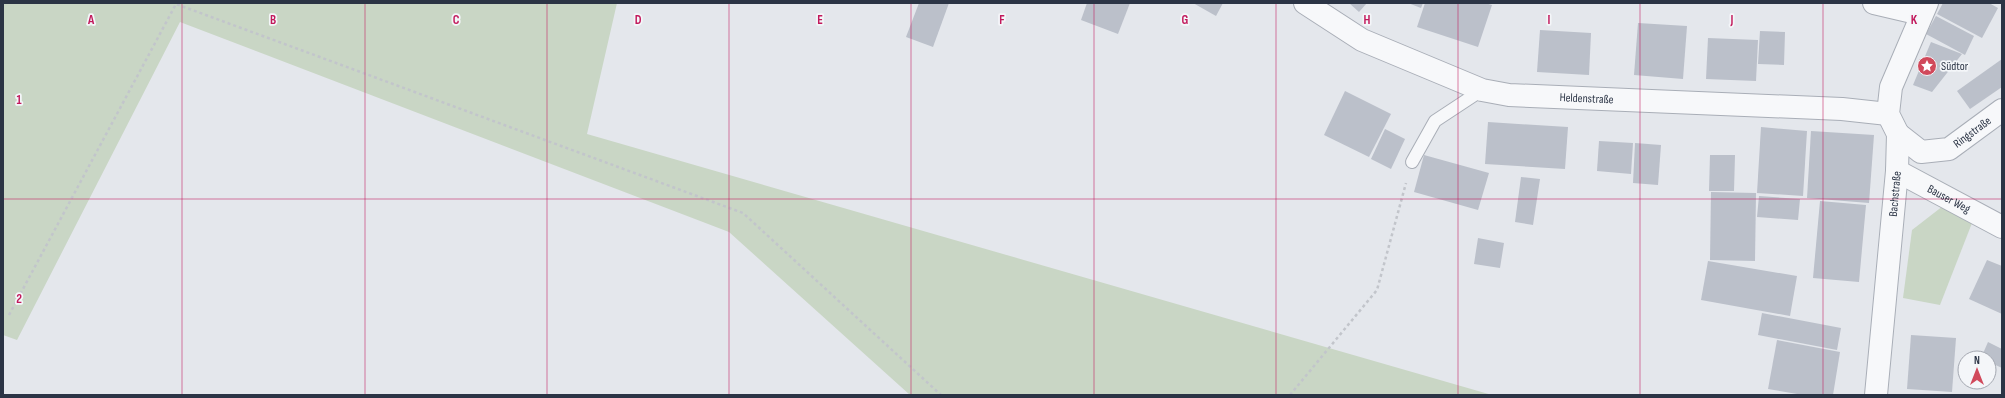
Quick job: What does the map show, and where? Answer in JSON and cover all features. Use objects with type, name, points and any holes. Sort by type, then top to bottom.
[{"type":"street","name":"Heldenstraße","points":[[1305,3],[1362,40],[1482,90],[1510,95],[1842,109],[1888,114]]},
{"type":"street","points":[[1874,3],[1924,9],[1891,88],[1888,114]]},
{"type":"street","name":"Ringstraße","points":[[1898,134],[1921,152],[1949,149],[2002,110]]},
{"type":"street","name":"Bachstraße","points":[[1876,395],[1897,171],[1898,134],[1888,114]]},
{"type":"street","name":"Bauser Weg","points":[[1897,171],[2002,227]]},
{"type":"lane","points":[[1412,162],[1435,122],[1482,90]]},
{"type":"path","points":[[9,315],[176,4],[743,213],[941,395]]},
{"type":"path","points":[[1290,395],[1378,290],[1412,162]]},
{"type":"green space","points":[[3,3],[617,3],[587,134],[1492,395],[910,395],[729,232],[180,22],[17,340],[3,335]]},
{"type":"green space","points":[[1943,206],[1972,223],[1940,305],[1903,298],[1912,230]]},
{"type":"building","points":[[919,3],[949,3],[933,47],[906,37]]},
{"type":"building","points":[[1087,3],[1130,3],[1118,34],[1081,20]]},
{"type":"building","points":[[1193,3],[1223,3],[1216,16]]},
{"type":"building","points":[[1349,3],[1367,3],[1359,12]]},
{"type":"building","points":[[1408,3],[1423,3],[1421,8]]},
{"type":"building","points":[[1425,3],[1485,3],[1492,5],[1478,47],[1417,27]]},
{"type":"building","points":[[1943,3],[1989,3],[1998,8],[1982,38],[1937,14]]},
{"type":"building","points":[[1936,16],[1974,36],[1965,55],[1926,34]]},
{"type":"building","points":[[1638,23],[1687,26],[1683,79],[1634,75]]},
{"type":"building","points":[[1540,30],[1591,33],[1589,75],[1537,72]]},
{"type":"building","points":[[1760,31],[1785,32],[1784,65],[1758,64]]},
{"type":"building","points":[[1708,38],[1758,40],[1756,81],[1706,79]]},
{"type":"building","points":[[1931,42],[1962,54],[1932,92],[1913,85]]},
{"type":"building","points":[[2002,59],[2002,87],[1970,109],[1957,91]]},
{"type":"building","points":[[1345,91],[1391,114],[1369,157],[1324,135]]},
{"type":"building","points":[[1488,122],[1568,127],[1565,169],[1485,164]]},
{"type":"building","points":[[1761,127],[1807,131],[1803,196],[1757,193]]},
{"type":"building","points":[[1385,129],[1405,139],[1391,169],[1371,159]]},
{"type":"building","points":[[1811,131],[1874,135],[1869,203],[1807,198]]},
{"type":"building","points":[[1599,141],[1633,143],[1631,174],[1597,171]]},
{"type":"building","points":[[1635,143],[1661,145],[1658,185],[1633,183]]},
{"type":"building","points":[[1424,155],[1489,173],[1478,210],[1414,192]]},
{"type":"building","points":[[1710,155],[1735,155],[1734,191],[1709,191]]},
{"type":"building","points":[[1521,177],[1540,179],[1533,225],[1515,222]]},
{"type":"building","points":[[1711,192],[1756,193],[1755,261],[1710,260]]},
{"type":"building","points":[[1759,196],[1800,199],[1798,220],[1757,217]]},
{"type":"building","points":[[1820,201],[1866,205],[1859,282],[1813,278]]},
{"type":"building","points":[[1478,238],[1504,243],[1500,268],[1474,264]]},
{"type":"building","points":[[1987,260],[2002,266],[2002,314],[1969,299]]},
{"type":"building","points":[[1708,261],[1797,276],[1790,316],[1701,300]]},
{"type":"building","points":[[1762,313],[1841,328],[1837,350],[1758,335]]},
{"type":"building","points":[[1911,335],[1956,338],[1952,392],[1907,389]]},
{"type":"building","points":[[1777,340],[1840,352],[1833,395],[1803,395],[1768,389]]},
{"type":"building","points":[[1988,342],[2002,349],[2002,368],[1997,366],[1997,350],[1984,350]]},
{"type":"place","name":"Südtor","points":[[1927,66]]}]
